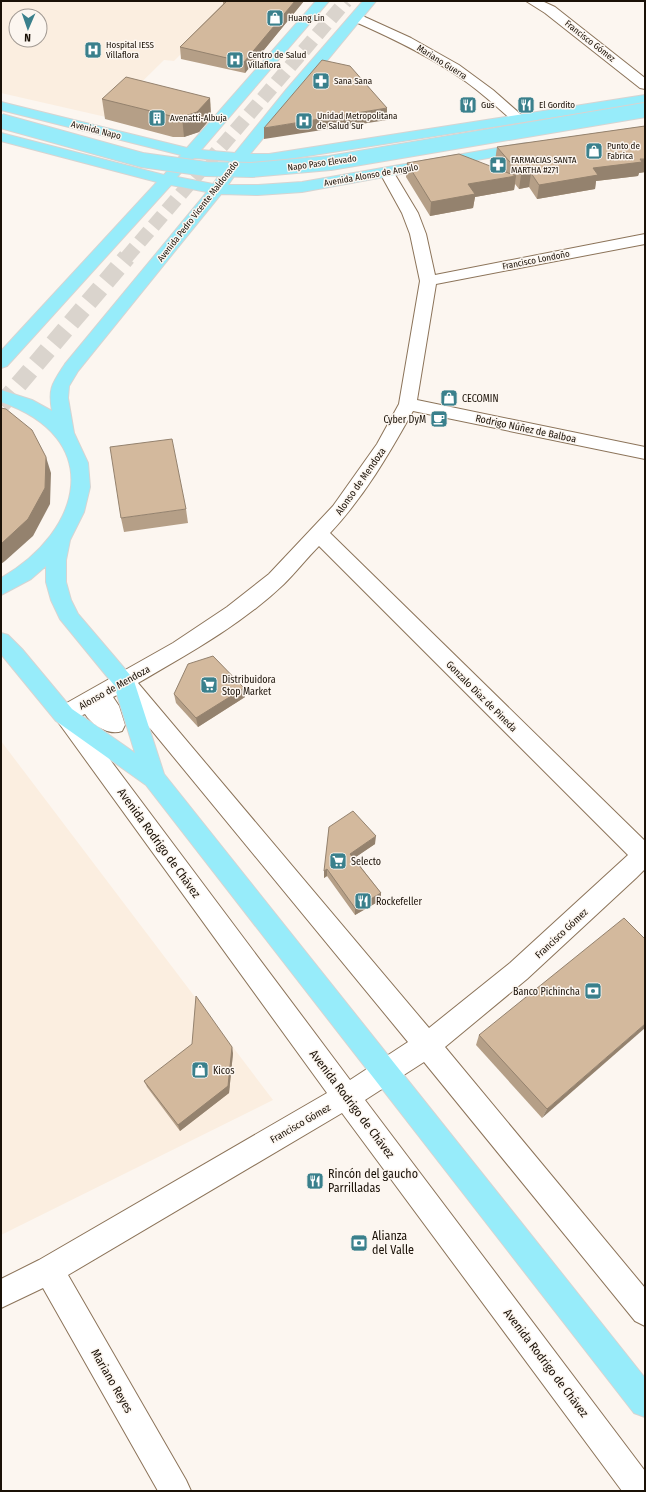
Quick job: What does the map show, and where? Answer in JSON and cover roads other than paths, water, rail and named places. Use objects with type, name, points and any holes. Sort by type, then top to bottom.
[{"type":"main road","points":[[1,362],[167,180],[323,1]]},
{"type":"main road","name":"Avenida Pedro Vicente Maldonado","points":[[65,433],[59,398],[60,386],[71,368],[217,188],[238,158],[287,96],[370,1]]},
{"type":"main road","points":[[190,153],[238,158],[269,158],[295,155],[645,98]]},
{"type":"main road","name":"Avenida Napo","points":[[1,106],[190,153]]},
{"type":"main road","name":"Napo Paso Elevado","points":[[1,121],[142,160],[179,167],[252,170],[330,163],[645,110]]},
{"type":"main road","points":[[1,137],[167,180]]},
{"type":"main road","name":"Avenida Alonso de Angulo","points":[[167,180],[217,188],[258,190],[302,187],[541,145]]},
{"type":"main road","points":[[1,396],[26,405],[43,414],[65,433],[78,457],[82,484],[76,512],[60,540],[37,564],[1,588]]},
{"type":"main road","name":"Avenida Rodrigo de Chávez","points":[[60,540],[56,560],[56,582],[61,600],[70,619],[123,681],[154,778]]},
{"type":"main road","name":"Avenida Rodrigo de Chávez","points":[[1,642],[15,655],[64,714],[154,778],[645,1402]]},
{"type":"street","name":"Francisco Gómez","points":[[532,1],[556,7],[645,85]]},
{"type":"street","name":"Mariano Guerra","points":[[356,17],[402,38],[444,61],[484,88],[519,119]]},
{"type":"street","name":"Alonso de Mendoza","points":[[64,714],[180,649],[234,613],[276,579],[340,511],[384,447],[408,404],[428,280],[418,234],[406,206],[386,173]]},
{"type":"street","name":"Francisco Londoño","points":[[428,280],[645,239]]},
{"type":"street","name":"Rodrigo Núñez de Balboa","points":[[408,404],[645,453]]},
{"type":"street","name":"Gonzalo Díaz de Pineda","points":[[319,534],[644,855]]},
{"type":"street","name":"Avenida Rodrigo de Chávez","points":[[123,681],[427,1045],[645,1311]]},
{"type":"street","name":"Avenida Rodrigo de Chávez","points":[[64,714],[346,1096],[641,1491]]},
{"type":"street","name":"Francisco Gómez","points":[[1,1294],[49,1270],[386,1073],[427,1045],[486,1000],[536,957],[644,855]]},
{"type":"street","name":"Mariano Reyes","points":[[49,1270],[175,1491]]},
{"type":"tunnel","points":[[126,258],[346,1]]},
{"type":"tunnel","points":[[1,405],[127,257]]},
{"type":"place","name":"Huang Lin","points":[[275,18]]},
{"type":"place","name":"Hospital IESS Villaflora","points":[[93,50]]},
{"type":"place","name":"Centro de Salud Villaflora","points":[[235,60]]},
{"type":"place","name":"Sana Sana","points":[[321,81]]},
{"type":"place","name":"Gus","points":[[468,105]]},
{"type":"place","name":"El Gordito","points":[[526,105]]},
{"type":"place","name":"Avenatti-Albuja","points":[[157,118]]},
{"type":"place","name":"Unidad Metropolitana de Salud Sur","points":[[304,121]]},
{"type":"place","name":"Punto de Fabrica","points":[[594,151]]},
{"type":"place","name":"FARMACIAS SANTA MARTHA #271","points":[[498,165]]},
{"type":"place","name":"CECOMIN","points":[[449,398]]},
{"type":"place","name":"Cyber DyM","points":[[439,419]]},
{"type":"place","name":"Distribuidora Stop Market","points":[[209,685]]},
{"type":"place","name":"Selecto","points":[[338,861]]},
{"type":"place","name":"Rockefeller","points":[[363,901]]},
{"type":"place","name":"Banco Pichincha","points":[[593,991]]},
{"type":"place","name":"Kicos","points":[[200,1070]]},
{"type":"place","name":"Rincón del gaucho Parrilladas","points":[[315,1181]]},
{"type":"place","name":"Alianza del Valle","points":[[359,1243]]}]
